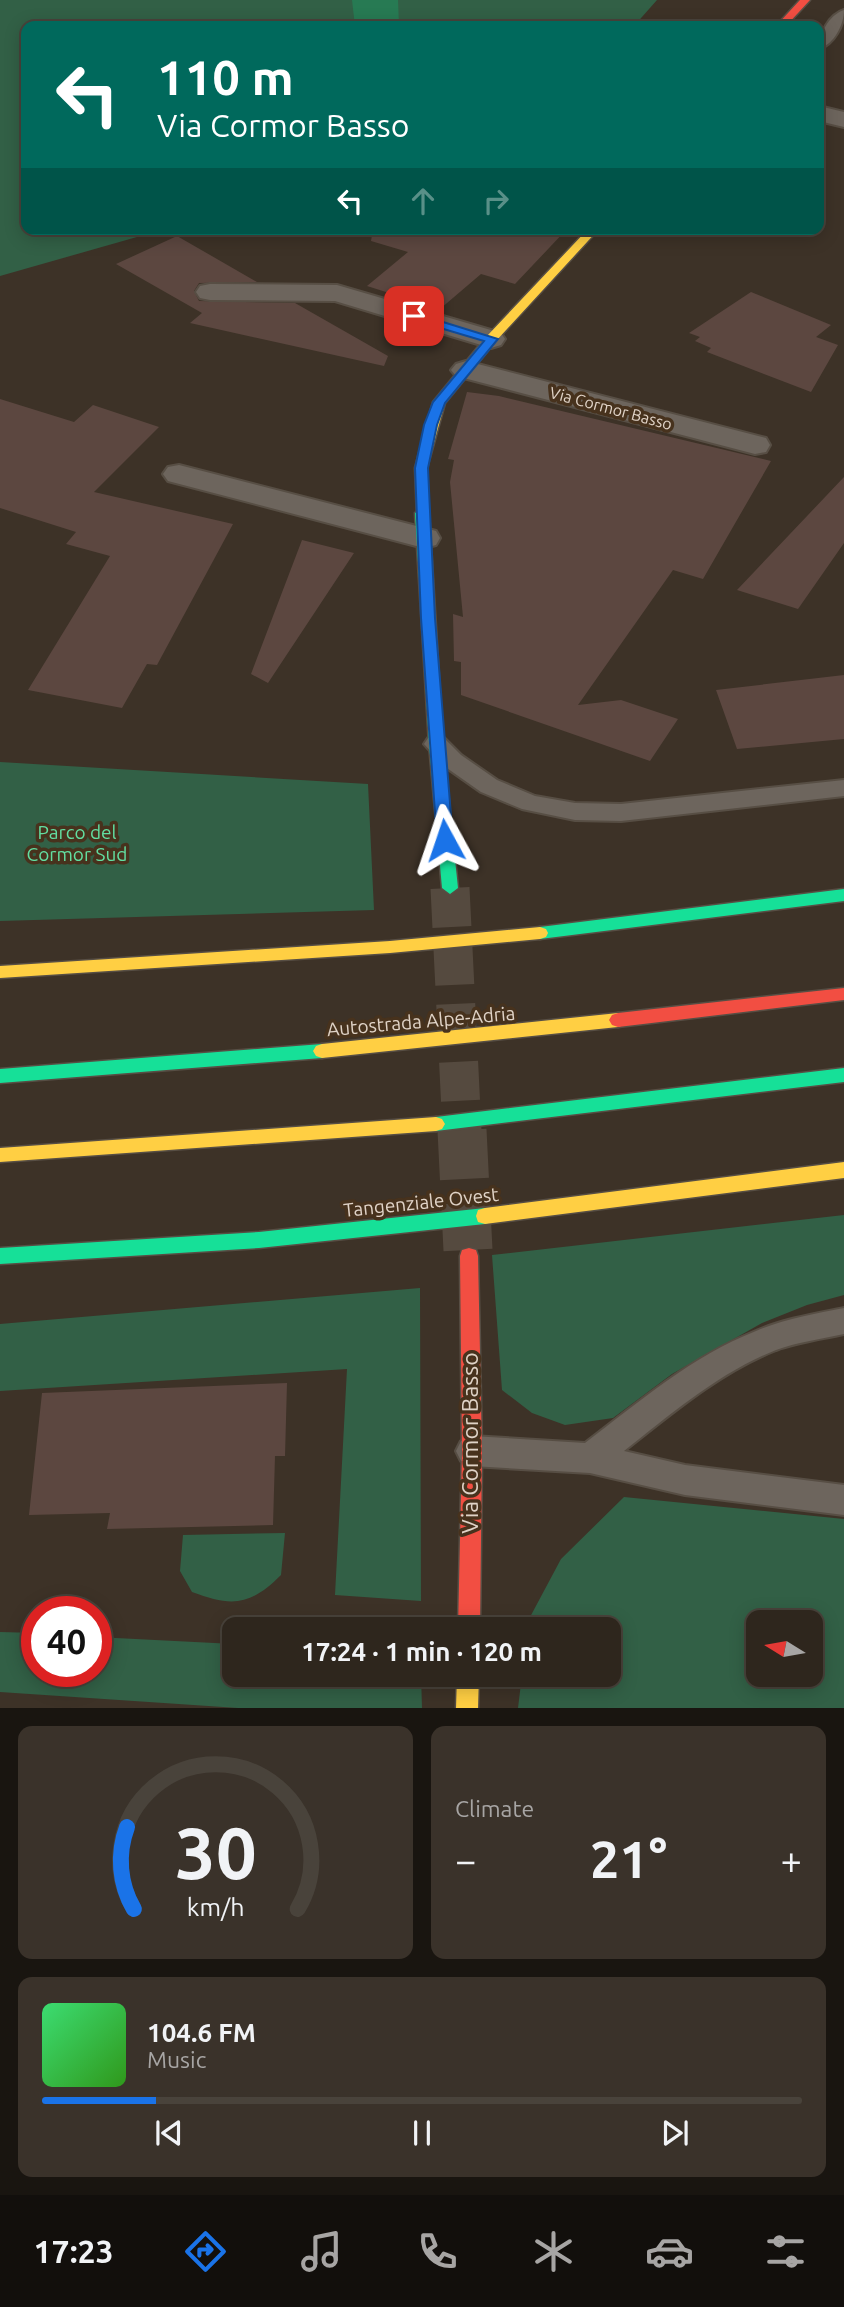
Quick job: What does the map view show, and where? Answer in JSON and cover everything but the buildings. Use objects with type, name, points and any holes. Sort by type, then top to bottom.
[{"type":"main road","points":[[786,21],[806,0]]},
{"type":"main road","points":[[450,888],[436,744],[424,538],[421,468],[430,425],[439,402],[492,339],[588,235]]},
{"type":"main road","points":[[0,972],[505,937],[844,895]]},
{"type":"main road","name":"Autostrada Alpe-Adria","points":[[0,1076],[398,1045],[844,994]]},
{"type":"main road","points":[[0,1155],[405,1128],[844,1075]]},
{"type":"main road","name":"Tangenziale Ovest","points":[[0,1256],[259,1240],[542,1210],[844,1170]]},
{"type":"main road","points":[[127,1264],[259,1240]]},
{"type":"main road","name":"Via Cormor Basso","points":[[468,1256],[472,1451],[469,1617]]},
{"type":"main road","points":[[467,1708],[468,1687]]},
{"type":"street","points":[[824,114],[844,120]]},
{"type":"street","points":[[210,292],[337,293],[492,339]]},
{"type":"street","name":"Via Cormor Basso","points":[[466,370],[755,445]]},
{"type":"street","points":[[179,474],[424,538]]},
{"type":"lane","points":[[824,39],[844,14]]},
{"type":"lane","points":[[436,744],[471,777],[498,792],[530,804],[575,812],[600,814],[844,788]]},
{"type":"lane","points":[[590,1458],[690,1384],[755,1345],[797,1331],[844,1321]]},
{"type":"lane","points":[[472,1451],[590,1458],[685,1480],[844,1500]]},
{"type":"green space","points":[[0,0],[657,0],[638,21],[21,21],[21,235],[144,235],[0,276]]},
{"type":"green space","points":[[352,0],[398,0],[399,21],[354,21]]},
{"type":"green space","name":"Parco del Cormor Sud","points":[[0,762],[368,784],[374,910],[0,921]]},
{"type":"green space","points":[[844,1215],[844,1295],[807,1305],[762,1323],[672,1374],[613,1418],[565,1425],[532,1413],[502,1390],[492,1255]]},
{"type":"green space","points":[[420,1288],[421,1601],[335,1595],[347,1369],[0,1391],[0,1324]]},
{"type":"green space","points":[[624,1497],[844,1519],[844,1708],[518,1708],[521,1687],[621,1687],[621,1617],[530,1617],[561,1559]]},
{"type":"green space","points":[[285,1533],[281,1575],[250,1598],[240,1601],[218,1600],[192,1592],[180,1571],[183,1535]]},
{"type":"green space","points":[[0,1632],[21,1633],[21,1687],[112,1687],[112,1638],[222,1643],[222,1687],[421,1687],[422,1708],[238,1708],[0,1692]]},
{"type":"tunnel","points":[[450,888],[462,1131]]},
{"type":"tunnel","points":[[462,1130],[468,1250]]},
{"type":"traffic: fast","points":[[422,513],[436,744],[450,888]]},
{"type":"traffic: fast","points":[[540,933],[844,895]]},
{"type":"traffic: fast","points":[[0,1076],[322,1051]]},
{"type":"traffic: fast","points":[[436,1124],[844,1075]]},
{"type":"traffic: fast","points":[[0,1256],[259,1240],[485,1216]]},
{"type":"traffic: slow","points":[[422,513],[421,468],[439,402],[491,339],[588,235]]},
{"type":"traffic: slow","points":[[0,972],[390,947],[540,933]]},
{"type":"traffic: slow","points":[[322,1051],[618,1020]]},
{"type":"traffic: slow","points":[[0,1155],[436,1124]]},
{"type":"traffic: slow","points":[[485,1216],[844,1170]]},
{"type":"traffic: slow","points":[[467,1708],[468,1687]]},
{"type":"traffic: jam","points":[[786,21],[805,0]]},
{"type":"traffic: jam","points":[[618,1020],[844,994]]},
{"type":"traffic: jam","points":[[469,1256],[472,1451],[469,1617]]},
{"type":"route","points":[[414,316],[492,339],[439,402],[430,425],[421,468],[436,744],[445,840]]}]
